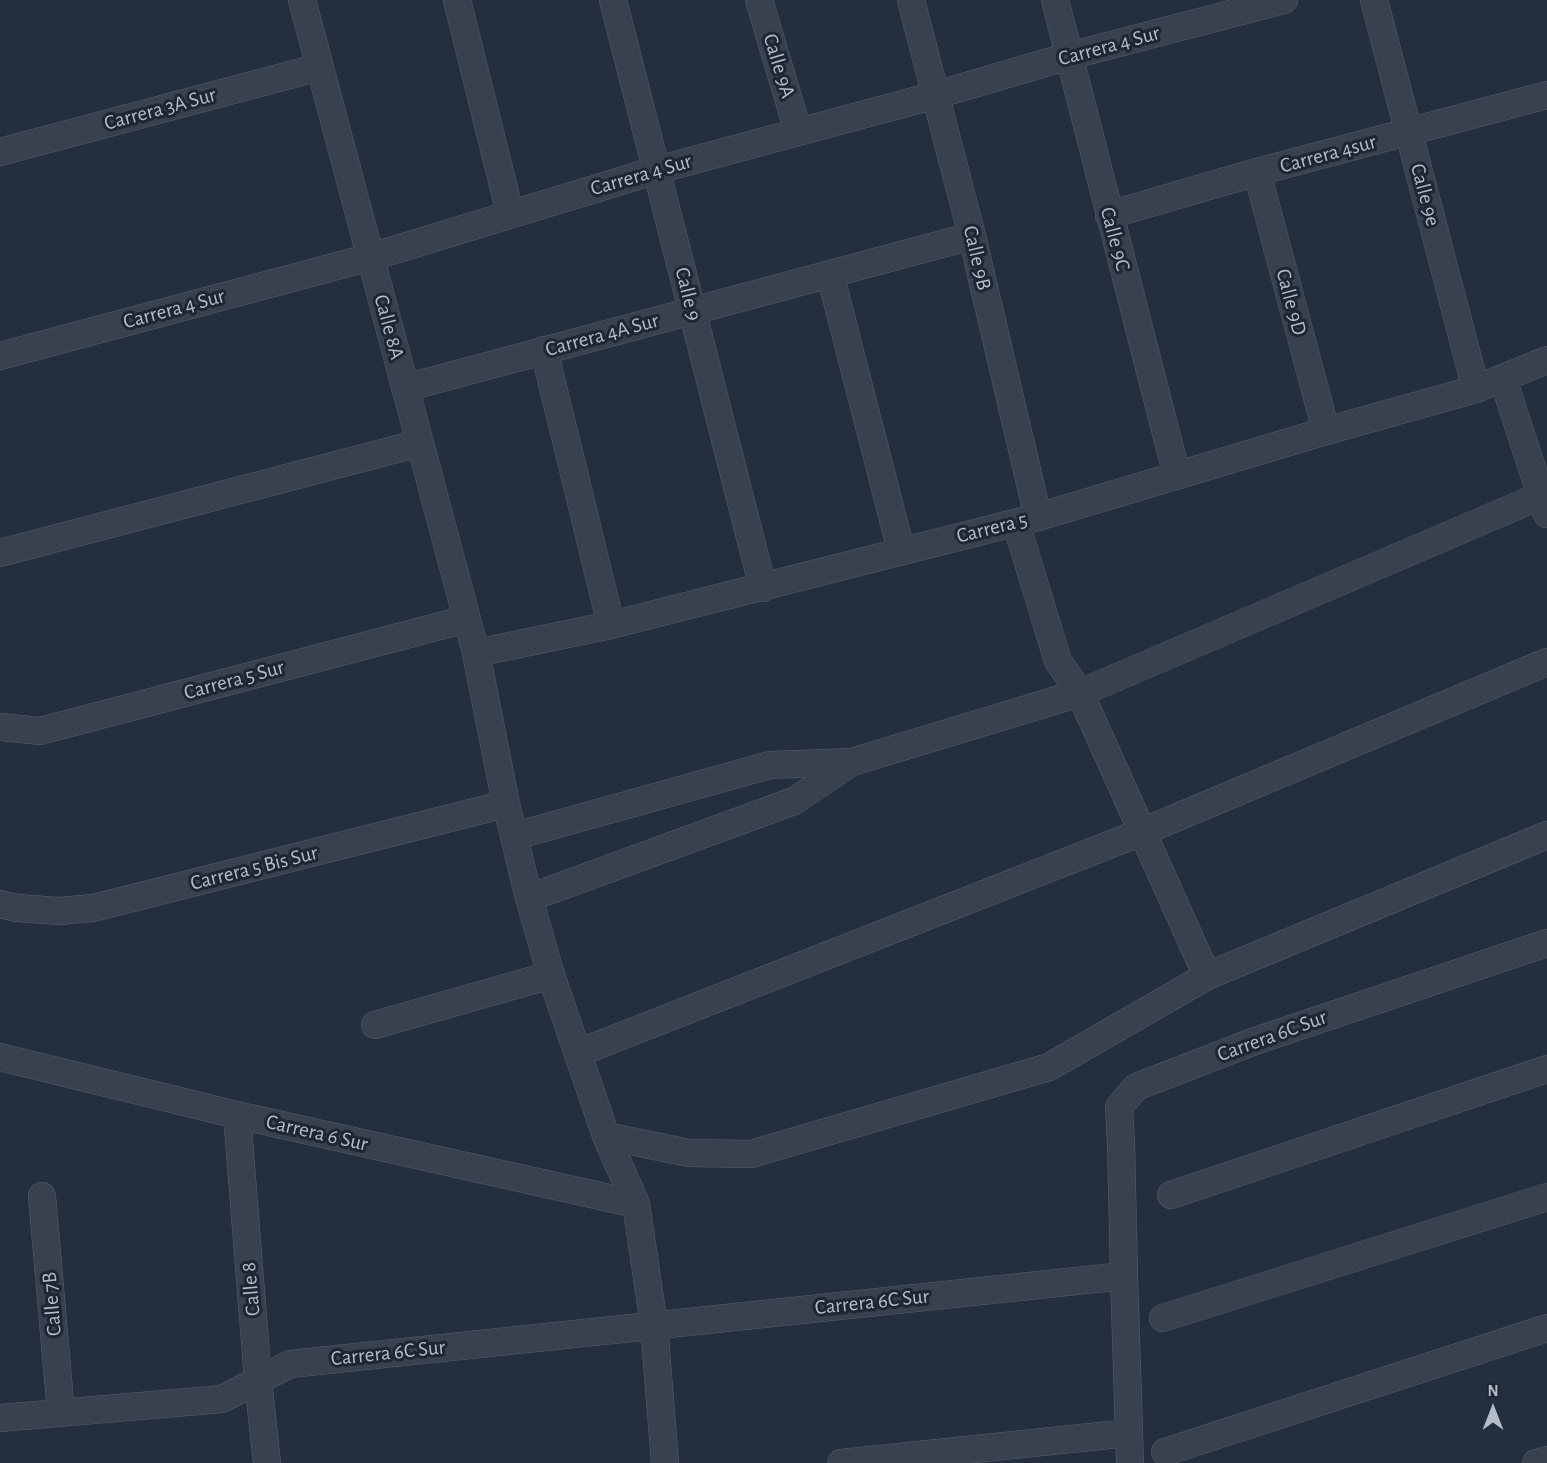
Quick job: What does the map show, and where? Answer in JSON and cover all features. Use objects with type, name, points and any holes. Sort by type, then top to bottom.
[{"type":"street","name":"Calle 8A","points":[[302,0],[476,654],[506,804],[529,898],[551,975],[606,1136],[636,1204],[654,1325],[665,1463]]},
{"type":"street","points":[[457,0],[510,213]]},
{"type":"street","name":"Calle 9","points":[[613,0],[763,588]]},
{"type":"street","name":"Calle 9A","points":[[759,0],[798,131]]},
{"type":"street","name":"Calle 9B","points":[[911,0],[972,236],[1027,520],[1058,661],[1080,693],[1207,976]]},
{"type":"street","name":"Calle 9C","points":[[1055,0],[1178,476]]},
{"type":"street","name":"Carrera 4 Sur","points":[[0,356],[371,256],[657,170],[936,95],[1069,56],[1212,9],[1284,0]]},
{"type":"street","name":"Calle 9e","points":[[1374,0],[1476,389]]},
{"type":"street","name":"Carrera 3A Sur","points":[[0,152],[320,67]]},
{"type":"street","name":"Carrera 4sur","points":[[1109,215],[1257,172],[1546,98]]},
{"type":"street","name":"Calle 9D","points":[[1257,172],[1326,431]]},
{"type":"street","name":"Carrera 4A Sur","points":[[405,388],[972,236]]},
{"type":"street","points":[[830,274],[901,550]]},
{"type":"street","points":[[544,350],[611,625]]},
{"type":"street","name":"Carrera 5","points":[[476,654],[611,625],[1027,520],[1476,389],[1547,360]]},
{"type":"street","points":[[515,836],[770,765],[852,762],[1080,693],[1545,501],[1503,379]]},
{"type":"street","points":[[0,553],[420,443]]},
{"type":"street","name":"Carrera 5 Sur","points":[[0,726],[40,731],[467,619]]},
{"type":"street","points":[[578,1053],[1142,832],[1547,662]]},
{"type":"street","points":[[529,898],[794,801],[852,762]]},
{"type":"street","name":"Carrera 5 Bis Sur","points":[[0,904],[17,908],[59,911],[93,908],[506,804]]},
{"type":"street","points":[[606,1136],[689,1153],[751,1154],[1049,1067],[1207,976],[1547,835]]},
{"type":"street","name":"Carrera 6C Sur","points":[[0,1418],[222,1399],[290,1364],[1124,1276],[1119,1107],[1136,1087],[1255,1041],[1547,943]]},
{"type":"street","points":[[375,1025],[551,975]]},
{"type":"street","name":"Carrera 6 Sur","points":[[0,1057],[237,1115],[636,1204]]},
{"type":"street","points":[[1172,1195],[1547,1069]]},
{"type":"street","name":"Calle 8","points":[[237,1115],[258,1380],[267,1463]]},
{"type":"street","name":"Calle 7B","points":[[42,1196],[61,1413]]},
{"type":"street","points":[[1163,1318],[1547,1197]]},
{"type":"street","points":[[1124,1276],[1130,1463]]},
{"type":"street","points":[[1165,1452],[1547,1328]]},
{"type":"street","points":[[841,1463],[1130,1433]]},
{"type":"street","points":[[1536,1463],[1547,1460]]}]
